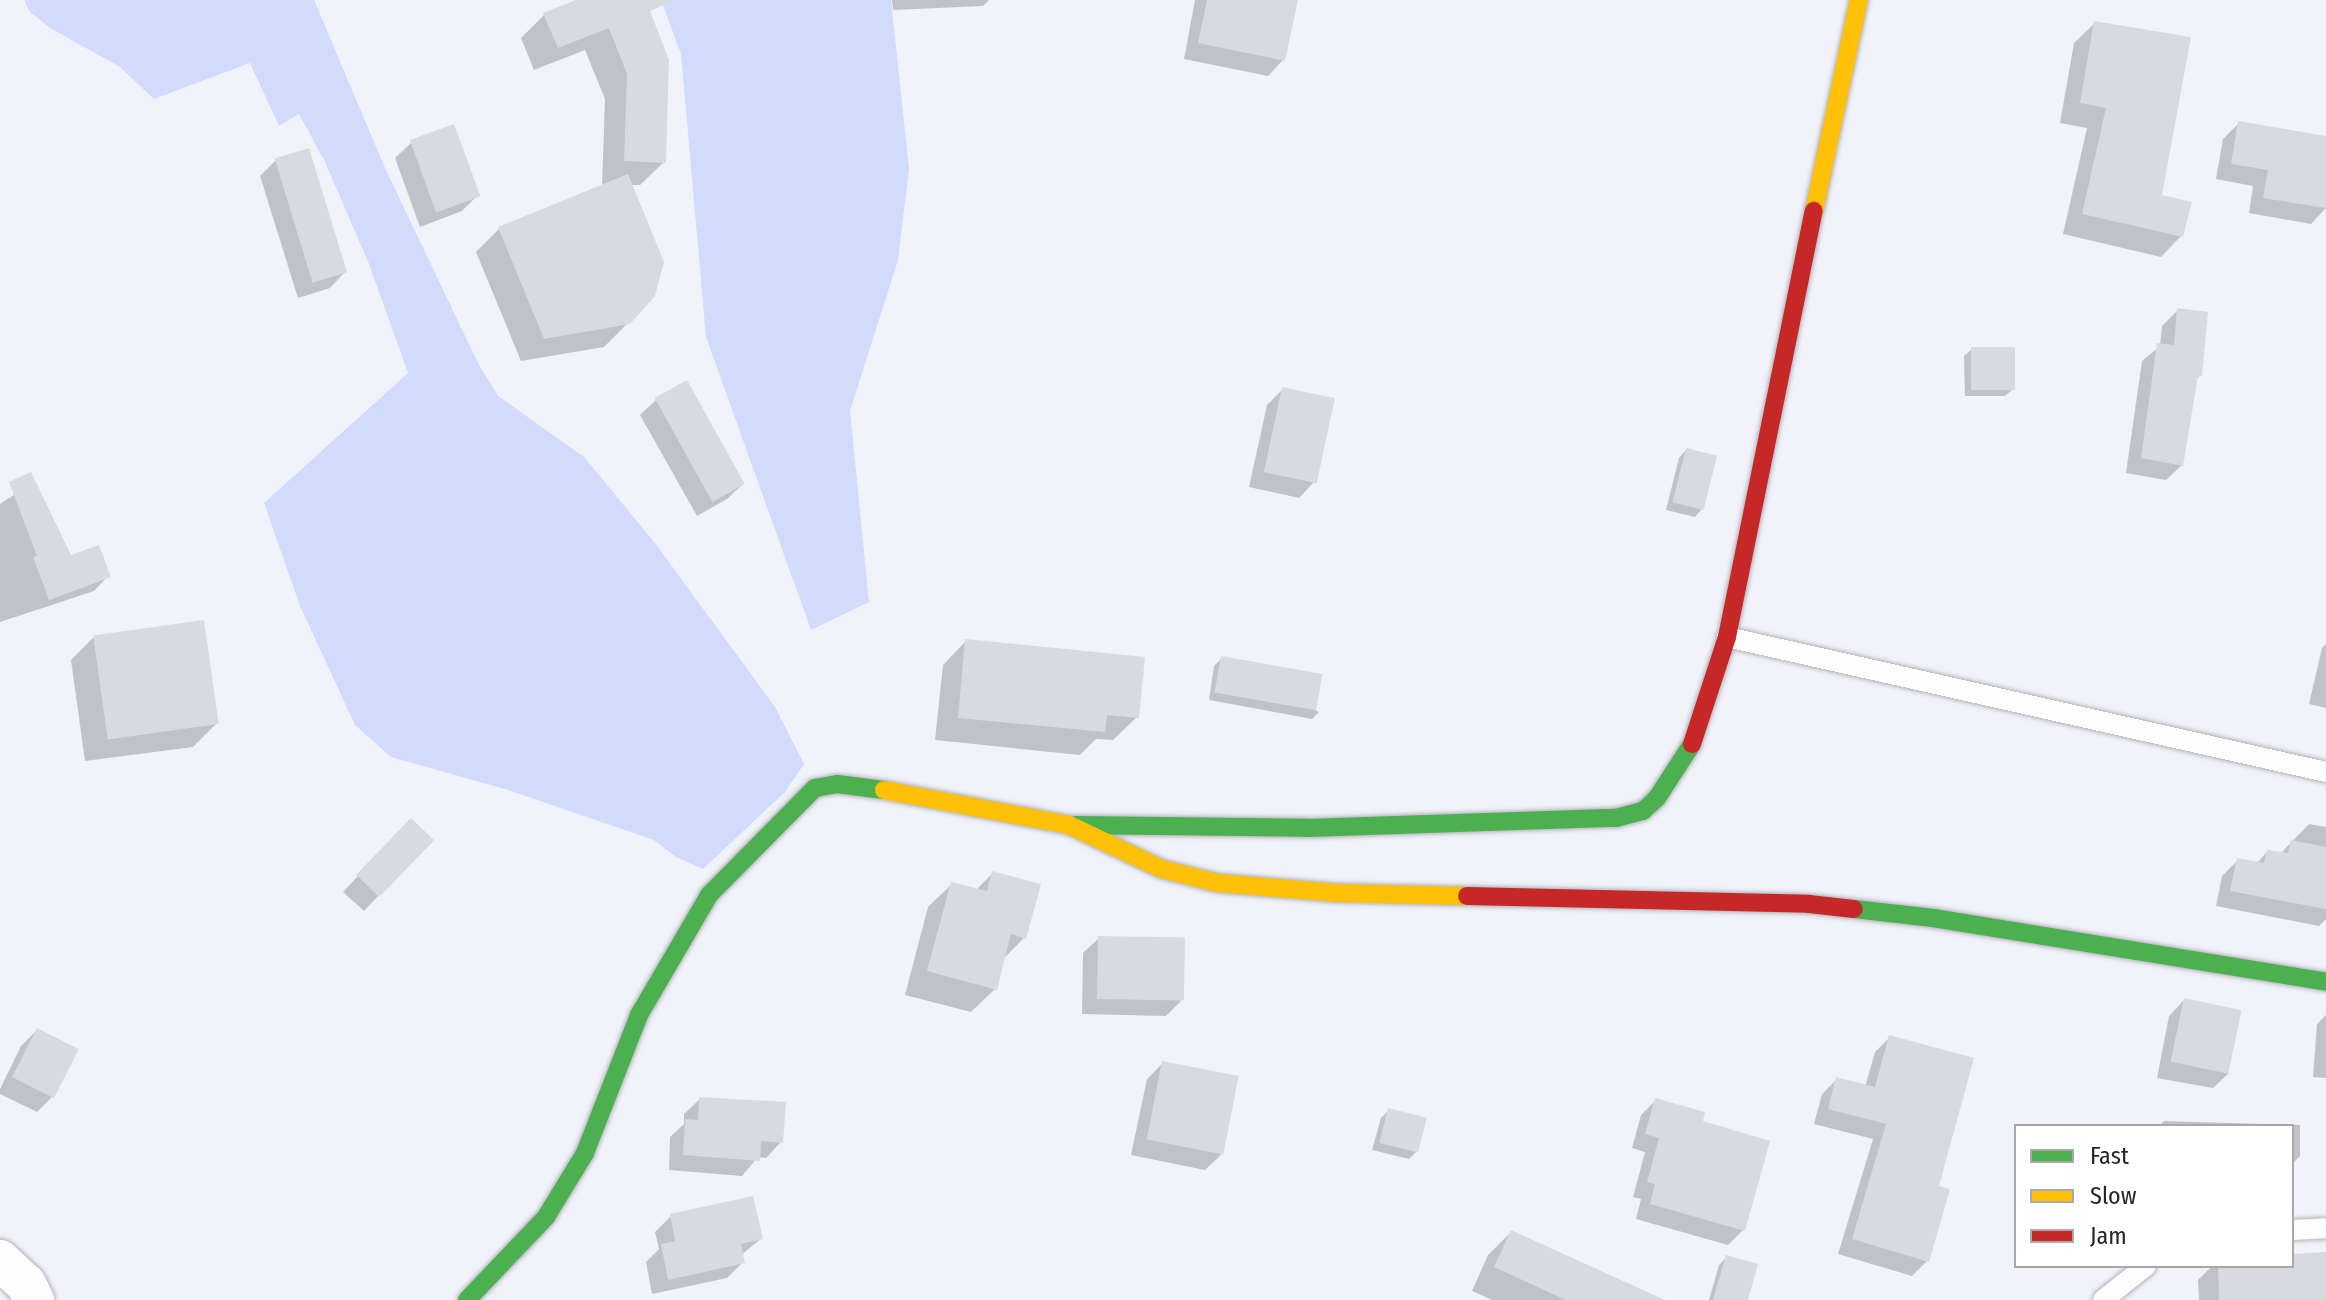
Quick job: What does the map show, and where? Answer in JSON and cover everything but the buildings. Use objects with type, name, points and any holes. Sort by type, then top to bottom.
[{"type":"street","points":[[467,1300],[546,1217],[585,1153],[639,1015],[709,895],[815,788],[837,784],[857,785],[1069,825],[1307,828],[1616,818],[1643,811],[1669,785],[1690,751],[1727,637],[1767,430],[1859,0]]},
{"type":"street","points":[[1069,825],[1162,869],[1217,883],[1338,893],[1809,904],[1933,918],[2326,982]]},
{"type":"street","points":[[0,1260],[26,1284],[34,1300]]},
{"type":"lane","points":[[1727,637],[2326,772]]},
{"type":"lane","points":[[2294,1230],[2326,1228]]},
{"type":"lane","points":[[2103,1300],[2143,1268]]},
{"type":"shaded area","points":[[24,0],[314,0],[385,168],[478,363],[498,396],[584,457],[655,543],[775,707],[804,764],[785,792],[703,869],[676,857],[654,840],[505,789],[391,757],[355,725],[300,606],[264,503],[408,373],[369,264],[325,162],[299,114],[279,126],[250,63],[154,99],[120,67],[50,28],[29,11]]},
{"type":"shaded area","points":[[661,0],[891,0],[909,169],[898,260],[850,411],[869,602],[811,630],[706,337],[681,54]]},
{"type":"traffic: fast","points":[[1075,825],[1307,828],[1616,818],[1643,811],[1657,798],[1692,744]]},
{"type":"traffic: fast","points":[[467,1300],[546,1217],[585,1153],[639,1015],[709,895],[815,788],[837,784],[884,790]]},
{"type":"traffic: fast","points":[[1854,909],[1933,918],[2326,982]]},
{"type":"traffic: slow","points":[[1814,211],[1859,0]]},
{"type":"traffic: slow","points":[[884,790],[1069,825],[1162,869],[1217,883],[1338,893],[1467,896]]},
{"type":"traffic: jam","points":[[1692,744],[1727,637],[1814,211]]},
{"type":"traffic: jam","points":[[1467,896],[1809,904],[1854,909]]}]
